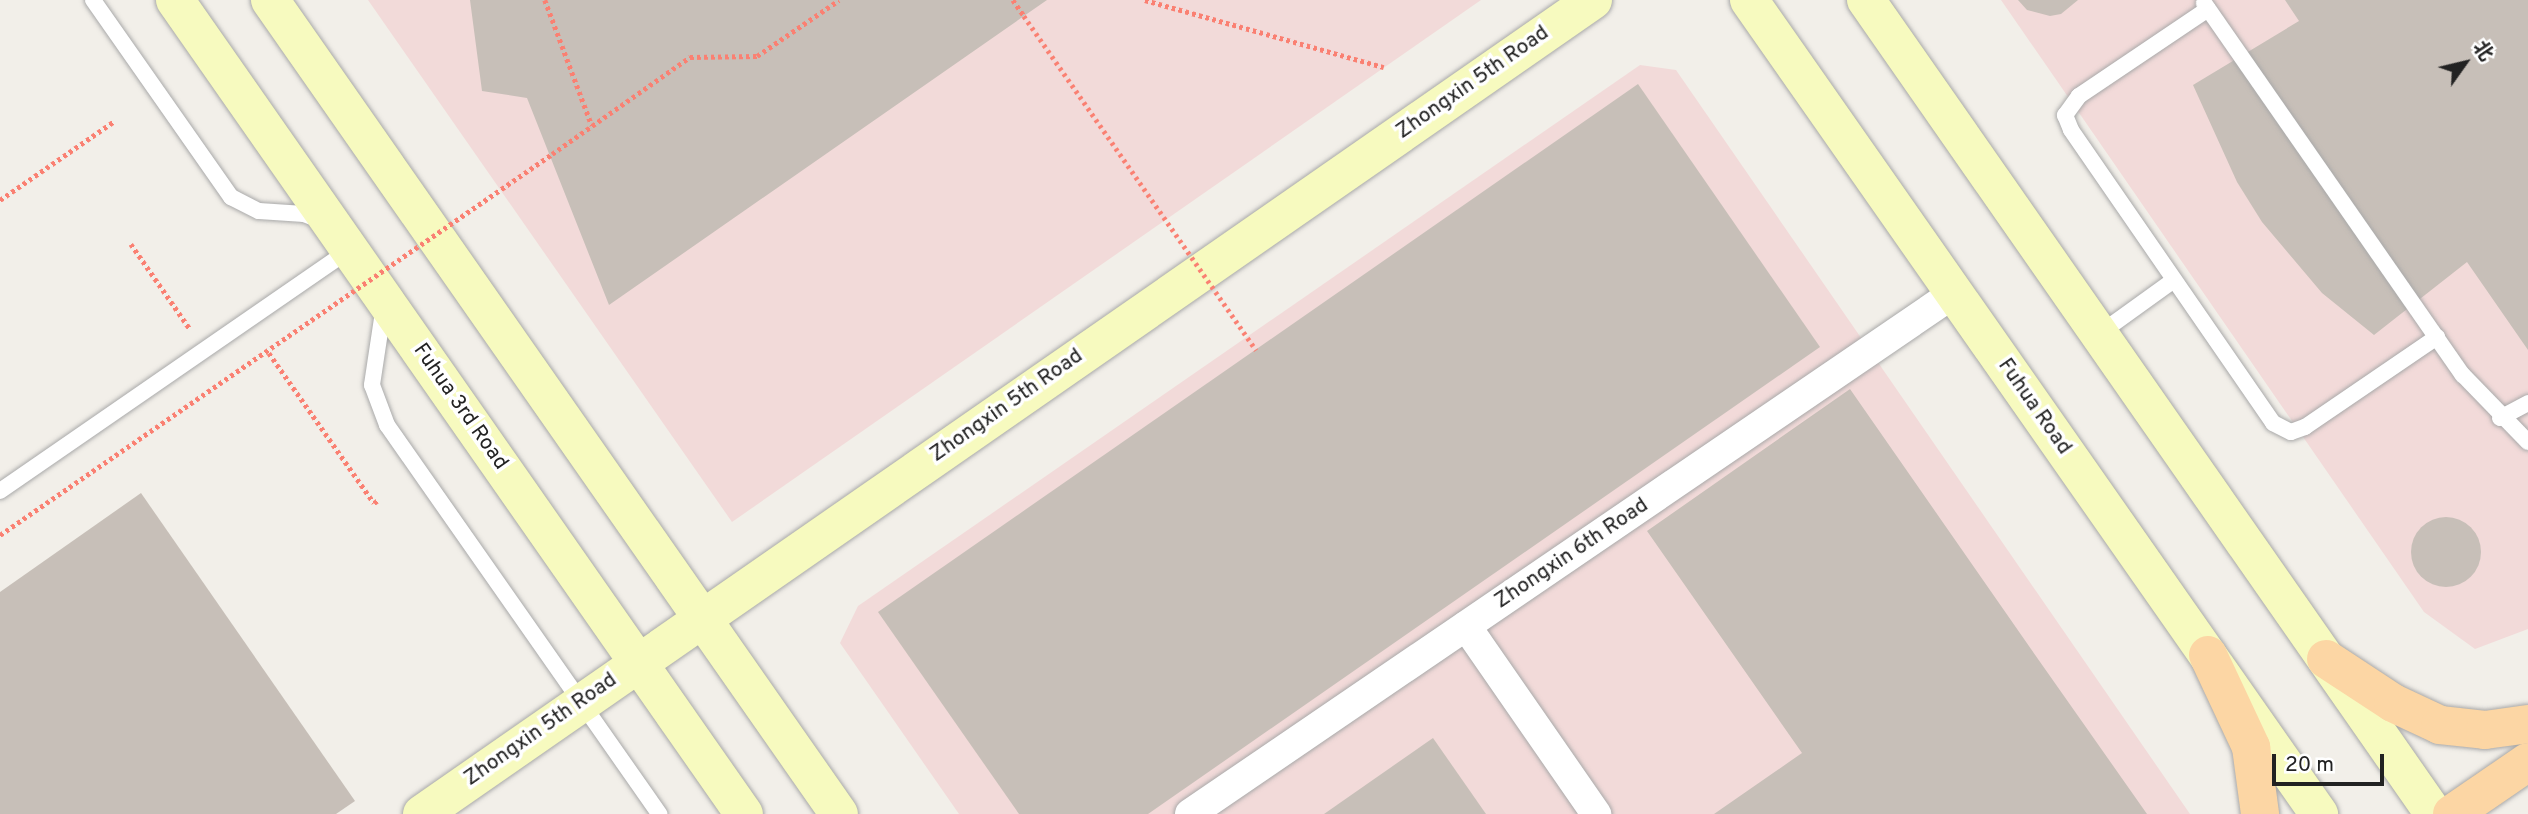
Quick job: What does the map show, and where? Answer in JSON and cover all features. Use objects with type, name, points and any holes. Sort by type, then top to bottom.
[{"type":"main road","points":[[2207,656],[2251,747],[2260,814]]},
{"type":"main road","points":[[2326,659],[2393,703],[2440,724],[2485,730],[2528,724]]},
{"type":"main road","points":[[2452,814],[2528,762]]},
{"type":"street","name":"Fuhua 3rd Road","points":[[175,0],[744,814]]},
{"type":"street","points":[[270,0],[839,814]]},
{"type":"street","name":"Zhongxin 5th Road","points":[[422,814],[1592,0]]},
{"type":"street","name":"Fuhua Road","points":[[1749,0],[2319,814]]},
{"type":"street","points":[[1866,0],[2434,814]]},
{"type":"street","name":"Zhongxin 6th Road","points":[[1190,814],[1954,293]]},
{"type":"street","points":[[1466,626],[1596,814]]},
{"type":"lane","points":[[0,491],[343,240],[314,217],[260,211],[231,198],[93,0]]},
{"type":"lane","points":[[2437,337],[2305,427],[2284,431],[2273,423],[2071,130],[2065,115],[2079,96],[2205,4],[2437,337],[2500,418],[2528,442]]},
{"type":"lane","points":[[2099,334],[2174,280]]},
{"type":"lane","points":[[378,289],[384,317],[372,385],[376,404],[659,814]]},
{"type":"lane","points":[[2500,418],[2528,403]]},
{"type":"path","points":[[545,0],[592,126]]},
{"type":"path","points":[[0,535],[269,353],[690,57],[757,57],[839,0]]},
{"type":"path","points":[[1013,0],[1256,350]]},
{"type":"path","points":[[1145,0],[1268,32],[1384,67]]},
{"type":"path","points":[[0,200],[113,122]]},
{"type":"path","points":[[131,244],[188,325]]},
{"type":"path","points":[[269,353],[376,501]]},
{"type":"shaded area","points":[[368,0],[1481,0],[732,522]]},
{"type":"shaded area","points":[[2001,0],[2528,0],[2528,629],[2475,649],[2424,612]]},
{"type":"shaded area","points":[[1640,65],[1676,70],[2190,814],[959,814],[840,643],[858,606]]},
{"type":"building","points":[[470,0],[1047,0],[609,305],[527,98],[482,91]]},
{"type":"building","points":[[2018,0],[2078,0],[2061,14],[2050,16],[2027,10]]},
{"type":"building","points":[[2285,0],[2528,0],[2528,350],[2467,262],[2374,335],[2322,293],[2262,222],[2237,182],[2193,85],[2299,21]]},
{"type":"building","points":[[1638,84],[1820,347],[1148,814],[1019,814],[878,612]]},
{"type":"building","points":[[1850,389],[2147,814],[1714,814],[1802,753],[1647,531]]},
{"type":"building","points":[[141,493],[355,801],[336,814],[0,814],[0,592]]},
{"type":"building","points":[[2446,517],[2465,523],[2475,533],[2481,552],[2475,571],[2465,581],[2446,587],[2427,581],[2417,571],[2411,552],[2417,533],[2427,523]]},
{"type":"building","points":[[1433,738],[1486,814],[1324,814]]}]
